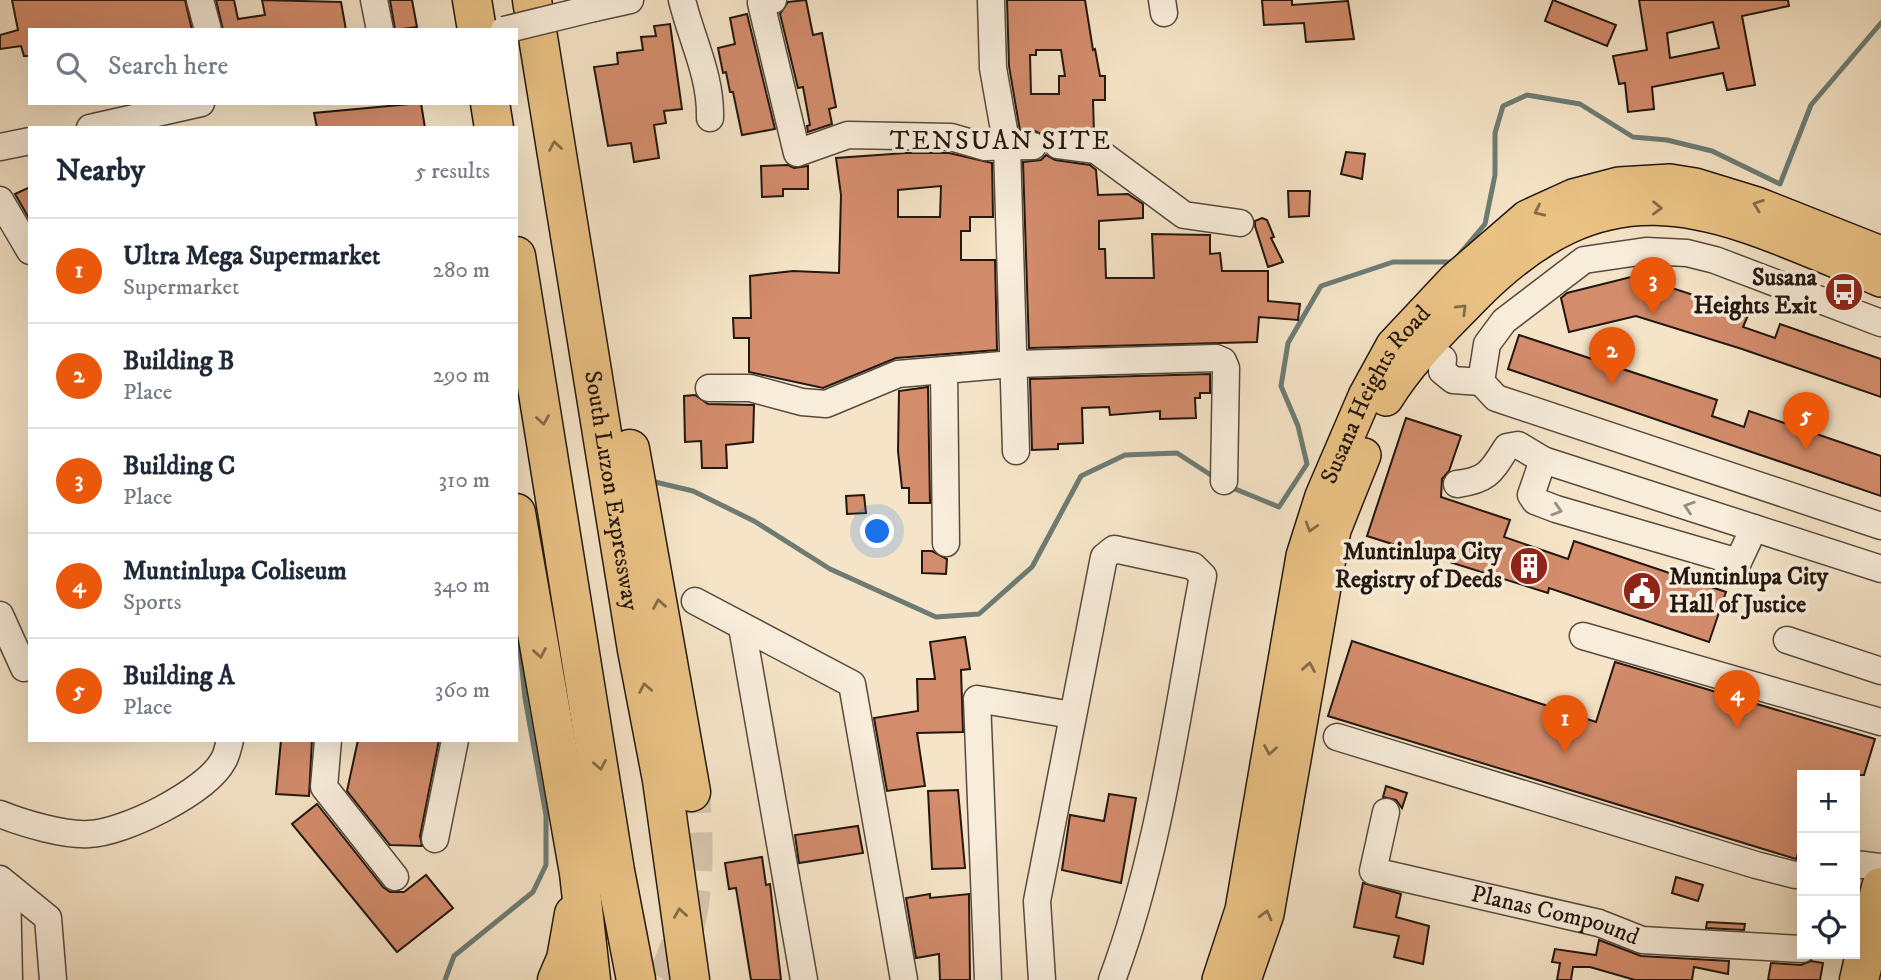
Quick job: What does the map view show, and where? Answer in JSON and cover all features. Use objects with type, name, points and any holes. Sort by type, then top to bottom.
[{"type":"highway","points":[[466,0],[468,28]]},
{"type":"highway","points":[[472,0],[477,28]]},
{"type":"highway","name":"South Luzon Expressway","points":[[532,0],[565,214],[662,780],[691,980]]},
{"type":"highway","points":[[472,105],[474,126]]},
{"type":"highway","points":[[490,105],[494,126]]},
{"type":"highway","points":[[565,214],[616,381],[652,560],[691,792]]},
{"type":"highway","points":[[518,268],[615,871],[636,980]]},
{"type":"highway","points":[[518,524],[579,873],[591,980]]},
{"type":"highway","points":[[557,980],[570,943],[579,873]]},
{"type":"highway","points":[[1855,965],[1881,887]]},
{"type":"main road","name":"Susana Heights Road","points":[[1219,980],[1242,909],[1303,556],[1328,484],[1366,396],[1393,345],[1454,280],[1527,216],[1573,196],[1619,184],[1670,181],[1695,185],[1757,204],[1881,253]]},
{"type":"main road","name":"Susana Heights Road","points":[[1244,980],[1267,914],[1334,530],[1385,400],[1408,364],[1434,352],[1503,269],[1542,241],[1601,214],[1642,208],[1688,211],[1747,225],[1881,280]]},
{"type":"street","points":[[201,0],[208,28]]},
{"type":"street","points":[[374,0],[380,28]]},
{"type":"street","points":[[513,28],[630,0]]},
{"type":"street","points":[[682,0],[705,68],[710,93],[709,118]]},
{"type":"street","points":[[773,0],[761,3],[797,153],[848,135],[951,137],[985,148],[1033,146],[1096,150],[1184,215],[1240,223]]},
{"type":"street","points":[[990,0],[993,68],[1033,146],[1013,364],[1016,451]]},
{"type":"street","points":[[99,126],[192,105]]},
{"type":"street","points":[[0,147],[28,141]]},
{"type":"street","points":[[0,200],[28,248]]},
{"type":"street","points":[[1473,380],[1487,344],[1504,321],[1584,260],[1612,253],[1687,253],[1881,324]]},
{"type":"street","points":[[1434,352],[1457,355],[1467,365],[1473,380],[1496,398],[1669,453],[1881,526]]},
{"type":"street","points":[[709,388],[750,388],[802,402],[826,404],[891,376],[1013,364],[1216,358],[1223,362],[1224,481]]},
{"type":"street","points":[[944,370],[946,543]]},
{"type":"street","points":[[1457,484],[1476,481],[1490,474],[1507,447],[1518,445],[1543,460],[1881,569]]},
{"type":"street","points":[[1543,460],[1531,487],[1535,501],[1592,520],[1738,562],[1754,528]]},
{"type":"street","points":[[1592,520],[1604,480]]},
{"type":"street","points":[[1042,980],[1037,901],[1104,557],[1114,549],[1193,566],[1201,571],[1203,576],[1156,819],[1131,930],[1112,980]]},
{"type":"street","points":[[695,601],[852,684],[904,980]]},
{"type":"street","points":[[0,615],[24,668]]},
{"type":"street","points":[[743,627],[804,980]]},
{"type":"street","points":[[1583,636],[1881,722]]},
{"type":"street","points":[[1787,640],[1881,671]]},
{"type":"street","points":[[988,980],[977,699],[1072,715]]},
{"type":"street","points":[[1337,737],[1756,865],[1797,875]]},
{"type":"street","points":[[0,814],[16,820],[89,834],[130,824],[169,807],[197,786],[223,762],[229,742]]},
{"type":"street","points":[[328,742],[324,787],[394,877]]},
{"type":"street","points":[[435,839],[455,742]]},
{"type":"street","name":"Planas Compound","points":[[1386,812],[1373,872],[1599,923],[1642,940],[1797,949]]},
{"type":"street","points":[[1860,865],[1881,867]]},
{"type":"street","points":[[3,882],[9,980]]},
{"type":"street","points":[[3,882],[48,918],[53,980]]},
{"type":"building","points":[[12,0],[185,0],[192,28],[28,28],[28,56],[24,56],[21,46],[0,49],[0,35],[18,30]]},
{"type":"building","points":[[216,0],[234,0],[238,19],[265,15],[262,0],[341,2],[346,28],[223,28]]},
{"type":"building","points":[[390,0],[412,0],[417,27],[395,28]]},
{"type":"building","points":[[806,0],[813,35],[822,33],[836,107],[829,109],[832,124],[808,132],[807,126],[810,125],[803,87],[798,88],[780,14],[788,2]]},
{"type":"building","points":[[1007,0],[1085,0],[1093,50],[1095,49],[1100,76],[1105,76],[1105,100],[1093,100],[1094,134],[1059,129],[1045,136],[1033,130],[1020,131],[1009,66]],"holes":[[[1036,50],[1061,50],[1065,76],[1059,76],[1059,94],[1031,94],[1030,55],[1036,55]]]},
{"type":"building","points":[[1262,0],[1292,0],[1292,5],[1348,1],[1354,39],[1306,42],[1304,23],[1264,25]]},
{"type":"building","points":[[1553,0],[1616,25],[1607,46],[1545,21]]},
{"type":"building","points":[[1639,0],[1788,0],[1789,6],[1742,16],[1755,85],[1727,90],[1723,73],[1652,87],[1654,109],[1628,112],[1625,83],[1619,84],[1613,56],[1647,50]],"holes":[[[1713,22],[1719,48],[1670,58],[1667,33]]]},
{"type":"building","points":[[747,14],[775,129],[742,135],[733,92],[730,92],[726,72],[723,73],[718,48],[735,44],[730,18]]},
{"type":"building","points":[[670,24],[682,109],[664,111],[666,123],[654,125],[659,158],[634,162],[631,143],[608,146],[594,67],[618,64],[617,53],[643,50],[641,37],[656,36],[654,26]]},
{"type":"building","points":[[421,105],[425,126],[317,126],[314,113]]},
{"type":"building","points":[[1346,152],[1365,154],[1362,179],[1341,174]]},
{"type":"building","points":[[949,153],[992,163],[993,217],[970,217],[970,231],[961,231],[961,260],[995,260],[997,350],[896,358],[823,388],[749,372],[749,338],[734,338],[733,318],[751,318],[750,276],[793,271],[839,273],[841,195],[836,158]],"holes":[[[941,186],[940,217],[898,217],[898,190]]]},
{"type":"building","points":[[1046,155],[1055,160],[1090,165],[1096,170],[1098,195],[1128,194],[1143,204],[1143,218],[1099,221],[1099,249],[1105,249],[1106,278],[1154,278],[1152,234],[1210,235],[1210,254],[1220,253],[1222,271],[1268,271],[1268,301],[1300,304],[1298,320],[1259,317],[1257,342],[1029,348],[1023,162],[1041,160]]},
{"type":"building","points":[[788,165],[794,168],[808,166],[808,189],[783,189],[783,196],[762,197],[761,166]]},
{"type":"building","points":[[28,188],[28,217],[15,194]]},
{"type":"building","points":[[1288,191],[1310,191],[1309,216],[1289,217]]},
{"type":"building","points":[[1262,218],[1267,220],[1274,237],[1271,238],[1283,262],[1268,267],[1255,226],[1255,221]]},
{"type":"building","points":[[1635,276],[1749,313],[1743,327],[1775,338],[1780,324],[1881,359],[1881,397],[1636,316],[1569,332],[1561,298],[1567,293]]},
{"type":"building","points":[[1519,335],[1717,400],[1712,416],[1744,427],[1749,411],[1881,456],[1881,496],[1508,369]]},
{"type":"building","points":[[1210,374],[1210,393],[1200,393],[1200,398],[1195,398],[1196,418],[1160,419],[1160,411],[1110,415],[1109,407],[1082,408],[1083,443],[1058,444],[1058,449],[1032,450],[1030,379]]},
{"type":"building","points":[[928,387],[930,503],[909,503],[909,488],[902,488],[898,451],[899,391]]},
{"type":"building","points":[[695,395],[708,404],[754,405],[753,442],[726,445],[727,468],[702,468],[701,441],[685,442],[684,396]]},
{"type":"building","points":[[1406,418],[1461,436],[1449,471],[1442,479],[1441,497],[1510,520],[1504,537],[1568,559],[1574,541],[1726,592],[1709,642],[1549,588],[1548,593],[1367,536]]},
{"type":"building","points":[[864,495],[866,513],[847,514],[846,496]]},
{"type":"building","points":[[922,551],[932,551],[947,559],[946,574],[922,573]]},
{"type":"building","points":[[965,637],[970,669],[961,670],[963,732],[917,733],[925,786],[887,791],[874,718],[918,711],[917,679],[935,679],[930,642]]},
{"type":"building","points":[[1352,641],[1596,722],[1615,662],[1875,739],[1864,775],[1860,775],[1860,770],[1797,770],[1796,859],[1328,716]]},
{"type":"building","points":[[281,742],[312,742],[309,796],[276,794]]},
{"type":"building","points":[[358,742],[439,742],[420,836],[422,846],[390,845],[347,791]]},
{"type":"building","points":[[1386,786],[1407,793],[1402,808],[1396,800],[1383,797]]},
{"type":"building","points":[[958,790],[965,868],[932,869],[928,791]]},
{"type":"building","points":[[1109,794],[1136,798],[1121,883],[1062,870],[1070,815],[1104,821]]},
{"type":"building","points":[[317,804],[383,887],[390,892],[404,892],[426,875],[453,908],[397,952],[292,824]]},
{"type":"building","points":[[858,826],[863,853],[799,863],[795,835]]},
{"type":"building","points":[[762,857],[766,885],[770,884],[781,980],[751,980],[736,888],[729,889],[725,863]]},
{"type":"building","points":[[1676,877],[1703,885],[1698,901],[1672,893]]},
{"type":"building","points":[[1363,883],[1401,894],[1396,917],[1429,926],[1423,964],[1394,957],[1399,936],[1354,927]]},
{"type":"building","points":[[930,894],[930,898],[969,894],[970,980],[940,980],[939,954],[916,958],[906,898]]},
{"type":"building","points":[[1707,922],[1745,924],[1744,930],[1706,928]]},
{"type":"building","points":[[1599,940],[1641,956],[1729,961],[1728,974],[1694,967],[1692,980],[1635,980],[1590,967],[1573,967],[1571,980],[1557,980],[1560,963],[1552,962],[1555,949],[1596,955]]},
{"type":"building","points":[[1811,961],[1823,963],[1820,980],[1768,980],[1771,963],[1801,965]]},
{"type":"waterway","points":[[1228,486],[1279,507],[1307,464],[1298,426],[1281,386],[1288,343],[1321,286],[1393,262],[1453,262],[1485,224],[1495,175],[1495,133],[1503,106],[1527,95],[1580,104],[1633,137],[1667,140],[1712,151],[1780,184],[1811,105],[1881,23]]},
{"type":"waterway","points":[[651,481],[693,491],[754,521],[830,569],[936,617],[979,614],[1032,567],[1081,476],[1125,455],[1177,453],[1217,479]]},
{"type":"waterway","points":[[445,980],[454,956],[533,892],[546,865],[546,815],[525,698],[519,640]]},
{"type":"tunnel","points":[[665,980],[676,958],[689,912],[694,841],[691,792]]},
{"type":"place","name":"Susana Heights Exit","points":[[1844,292]]},
{"type":"place","name":"Building C","points":[[1653,315]]},
{"type":"place","name":"Building B","points":[[1612,385]]},
{"type":"place","name":"Building A","points":[[1806,450]]},
{"type":"place","name":"Muntinlupa City Registry of Deeds","points":[[1529,566]]},
{"type":"place","name":"Muntinlupa City Hall of Justice","points":[[1642,591]]},
{"type":"place","name":"Muntinlupa Coliseum","points":[[1737,728]]},
{"type":"place","name":"Ultra Mega Supermarket","points":[[1565,753]]},
{"type":"district","name":"TENSUAN SITE","points":[[1001,141]]}]
